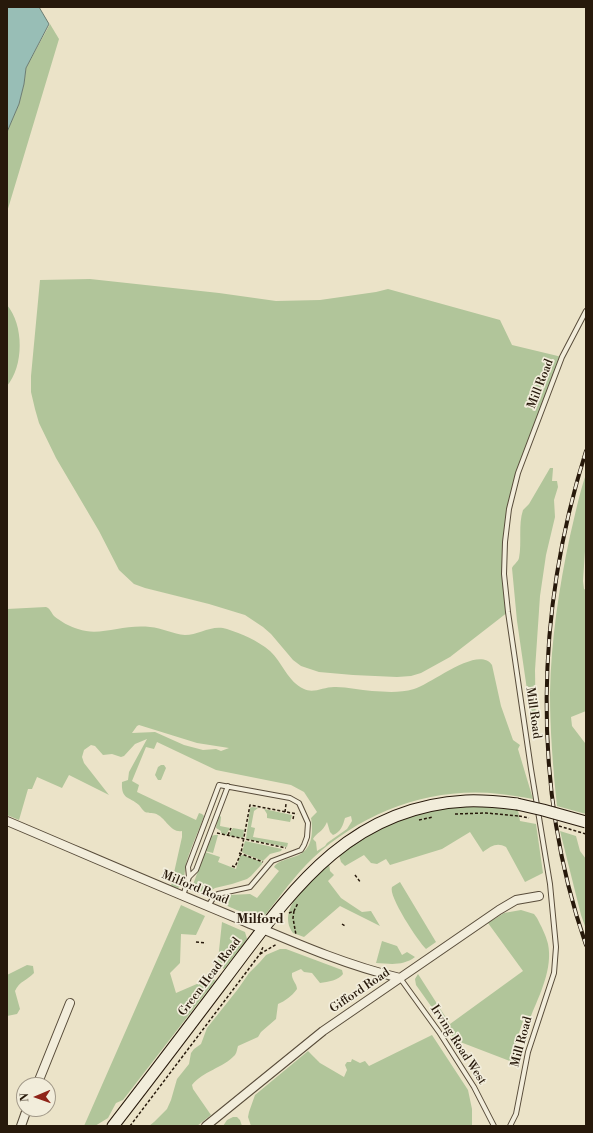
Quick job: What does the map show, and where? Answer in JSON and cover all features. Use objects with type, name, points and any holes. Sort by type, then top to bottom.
[{"type":"street","name":"Green Head Road","points":[[113,1126],[267,931],[304,880],[337,849],[360,833],[372,826],[406,812],[439,804],[476,801],[517,804],[586,822]]},
{"type":"street","name":"Milford Road","points":[[7,821],[286,939],[372,971],[400,978]]},
{"type":"street","name":"Gifford Road","points":[[206,1126],[324,1030],[514,901],[539,896]]},
{"type":"street","points":[[40,1077],[70,1003]]},
{"type":"lane","name":"Mill Road","points":[[510,1126],[516,1114],[528,1052],[554,973],[556,947],[550,884],[530,769],[508,612],[504,574],[505,542],[509,508],[518,473],[562,357],[586,311]]},
{"type":"lane","points":[[183,896],[189,877],[188,867],[219,785],[295,800],[300,806],[308,826],[306,842],[300,850],[275,859],[252,886],[218,894],[208,906]]},
{"type":"lane","points":[[189,877],[196,870],[228,786]]},
{"type":"lane","points":[[202,828],[211,831]]},
{"type":"lane","name":"Irving Road West","points":[[400,978],[439,1032],[474,1087],[494,1126]]},
{"type":"path","points":[[232,866],[236,867],[244,839],[250,805],[297,814],[299,818]]},
{"type":"path","points":[[453,814],[486,813],[519,816],[533,819]]},
{"type":"path","points":[[293,819],[294,814]]},
{"type":"path","points":[[414,821],[438,816]]},
{"type":"path","points":[[559,826],[586,834]]},
{"type":"path","points":[[227,836],[231,828]]},
{"type":"path","points":[[211,831],[227,836],[288,849]]},
{"type":"path","points":[[240,853],[270,864]]},
{"type":"path","points":[[355,874],[361,883]]},
{"type":"path","points":[[299,944],[294,922],[294,911],[300,900]]},
{"type":"path","points":[[287,914],[294,911]]},
{"type":"path","points":[[130,1126],[260,954],[267,931]]},
{"type":"path","points":[[260,954],[286,939]]},
{"type":"path","points":[[196,942],[206,942]]},
{"type":"green space","points":[[50,24],[59,39],[7,212],[7,132],[19,104],[26,68]]},
{"type":"green space","points":[[90,279],[219,293],[276,301],[320,300],[388,289],[500,320],[512,345],[562,357],[513,493],[504,558],[508,612],[450,657],[421,673],[411,676],[397,677],[353,675],[319,672],[301,666],[293,660],[271,634],[245,615],[134,584],[119,570],[99,531],[56,458],[39,423],[31,392],[31,376],[40,280]]},
{"type":"green space","points":[[7,305],[13,313],[17,323],[20,346],[17,368],[13,378],[7,386]]},
{"type":"green space","points":[[550,468],[553,468],[552,481],[557,481],[558,487],[554,500],[555,517],[546,555],[540,596],[535,670],[536,734],[534,738],[517,621],[512,568],[519,558],[523,510],[529,504]]},
{"type":"green space","points":[[586,474],[586,536],[583,581],[584,589],[586,590],[586,711],[571,717],[572,726],[586,743],[586,814],[557,806],[552,750],[550,693],[554,634],[562,575],[579,497]]},
{"type":"green space","points":[[46,607],[54,616],[65,624],[83,631],[98,632],[129,627],[146,627],[190,635],[216,628],[227,629],[249,638],[265,647],[270,651],[289,677],[298,686],[312,691],[345,687],[372,691],[399,692],[422,686],[466,662],[485,660],[492,665],[501,706],[513,740],[520,745],[518,749],[533,799],[504,794],[449,794],[399,806],[376,815],[354,827],[313,858],[288,885],[263,916],[259,917],[237,910],[220,902],[218,899],[230,895],[250,894],[257,898],[279,871],[274,867],[275,865],[281,861],[300,854],[306,850],[310,842],[312,832],[311,818],[317,812],[304,792],[291,785],[216,770],[157,742],[154,749],[146,747],[132,781],[139,785],[137,792],[196,820],[199,813],[204,816],[186,865],[183,883],[178,888],[171,886],[182,831],[175,830],[156,814],[145,812],[139,805],[124,795],[122,788],[122,782],[128,780],[129,772],[147,739],[135,744],[124,756],[121,757],[112,754],[103,755],[95,746],[91,745],[84,750],[82,757],[84,763],[109,795],[69,775],[62,788],[37,777],[32,789],[28,789],[19,820],[7,815],[7,609]],"holes":[[[139,725],[197,743],[229,748],[221,751],[216,749],[203,750],[184,745],[155,732],[132,733]],[[351,816],[352,821],[347,829],[317,851],[316,842],[313,839],[324,828],[327,822],[330,832],[333,835],[340,830],[345,818]]]},
{"type":"green space","points":[[164,765],[166,768],[161,780],[158,780],[155,775],[158,767]]},
{"type":"green space","points":[[456,807],[486,807],[518,810],[520,821],[536,824],[543,873],[525,882],[506,847],[494,845],[483,852],[470,832],[442,849],[390,865],[386,859],[377,864],[371,863],[364,855],[345,866],[341,862],[339,855],[369,835],[391,824],[413,815]]},
{"type":"green space","points":[[250,808],[258,808],[254,811],[251,827],[255,828],[253,837],[288,843],[287,847],[246,839]]},
{"type":"green space","points":[[264,809],[292,815],[290,822],[267,818],[267,814]]},
{"type":"green space","points":[[219,815],[221,817],[220,826],[230,828],[226,835],[221,833],[221,831],[216,828]]},
{"type":"green space","points":[[233,828],[244,830],[243,838],[230,836],[229,834]]},
{"type":"green space","points":[[560,831],[576,836],[580,851],[586,859],[586,929],[581,915]]},
{"type":"green space","points":[[218,835],[213,853],[205,851],[211,836]]},
{"type":"green space","points":[[245,841],[282,849],[281,851],[270,854],[263,861],[242,852]]},
{"type":"green space","points":[[205,852],[220,857],[218,862],[236,869],[240,856],[243,855],[262,862],[262,864],[247,879],[215,888],[203,896],[191,890]]},
{"type":"green space","points":[[329,863],[330,871],[334,875],[328,881],[341,898],[362,912],[371,911],[380,926],[340,906],[304,937],[293,933],[289,923],[289,913],[292,904],[306,886]]},
{"type":"green space","points":[[400,882],[436,942],[426,949],[411,928],[394,899],[392,887]]},
{"type":"green space","points":[[181,905],[205,916],[196,935],[181,934],[180,963],[170,973],[176,993],[213,977],[215,981],[123,1100],[116,1103],[108,1118],[95,1126],[84,1126]]},
{"type":"green space","points":[[521,910],[534,914],[537,918],[548,944],[549,962],[545,981],[531,1016],[523,1021],[516,1042],[518,1053],[515,1063],[455,1040],[416,985],[415,979],[418,974],[450,1024],[523,971],[488,923],[504,913]]},
{"type":"green space","points":[[222,922],[245,932],[247,939],[224,969],[219,965],[218,960]]},
{"type":"green space","points":[[382,941],[397,946],[402,955],[407,952],[415,957],[401,963],[376,963]]},
{"type":"green space","points":[[280,949],[286,949],[342,970],[343,974],[336,979],[320,983],[312,973],[304,972],[301,969],[292,973],[292,978],[297,989],[288,998],[278,1004],[276,1019],[261,1032],[258,1037],[238,1046],[236,1054],[225,1063],[202,1076],[192,1085],[193,1089],[211,1115],[197,1126],[149,1126],[167,1109],[177,1079],[189,1064],[191,1053],[201,1044],[207,1028],[249,973],[266,955]]},
{"type":"green space","points":[[27,965],[33,966],[34,973],[21,983],[15,991],[20,1009],[17,1014],[7,1016],[7,975]]},
{"type":"green space","points":[[432,1035],[468,1090],[472,1109],[472,1126],[251,1126],[248,1117],[255,1095],[308,1051],[320,1063],[344,1077],[347,1070],[345,1065],[347,1062],[351,1062],[352,1059],[360,1063],[365,1061],[369,1066]]},
{"type":"green space","points":[[237,1117],[240,1120],[242,1126],[223,1126],[227,1120]]},
{"type":"water","points":[[7,7],[39,7],[49,24],[26,68],[19,104],[7,132]]},
{"type":"railway","points":[[586,451],[569,511],[557,573],[550,635],[547,698],[549,761],[556,823],[568,885],[586,945]]},
{"type":"district","name":"Milford","points":[[260,920]]}]
